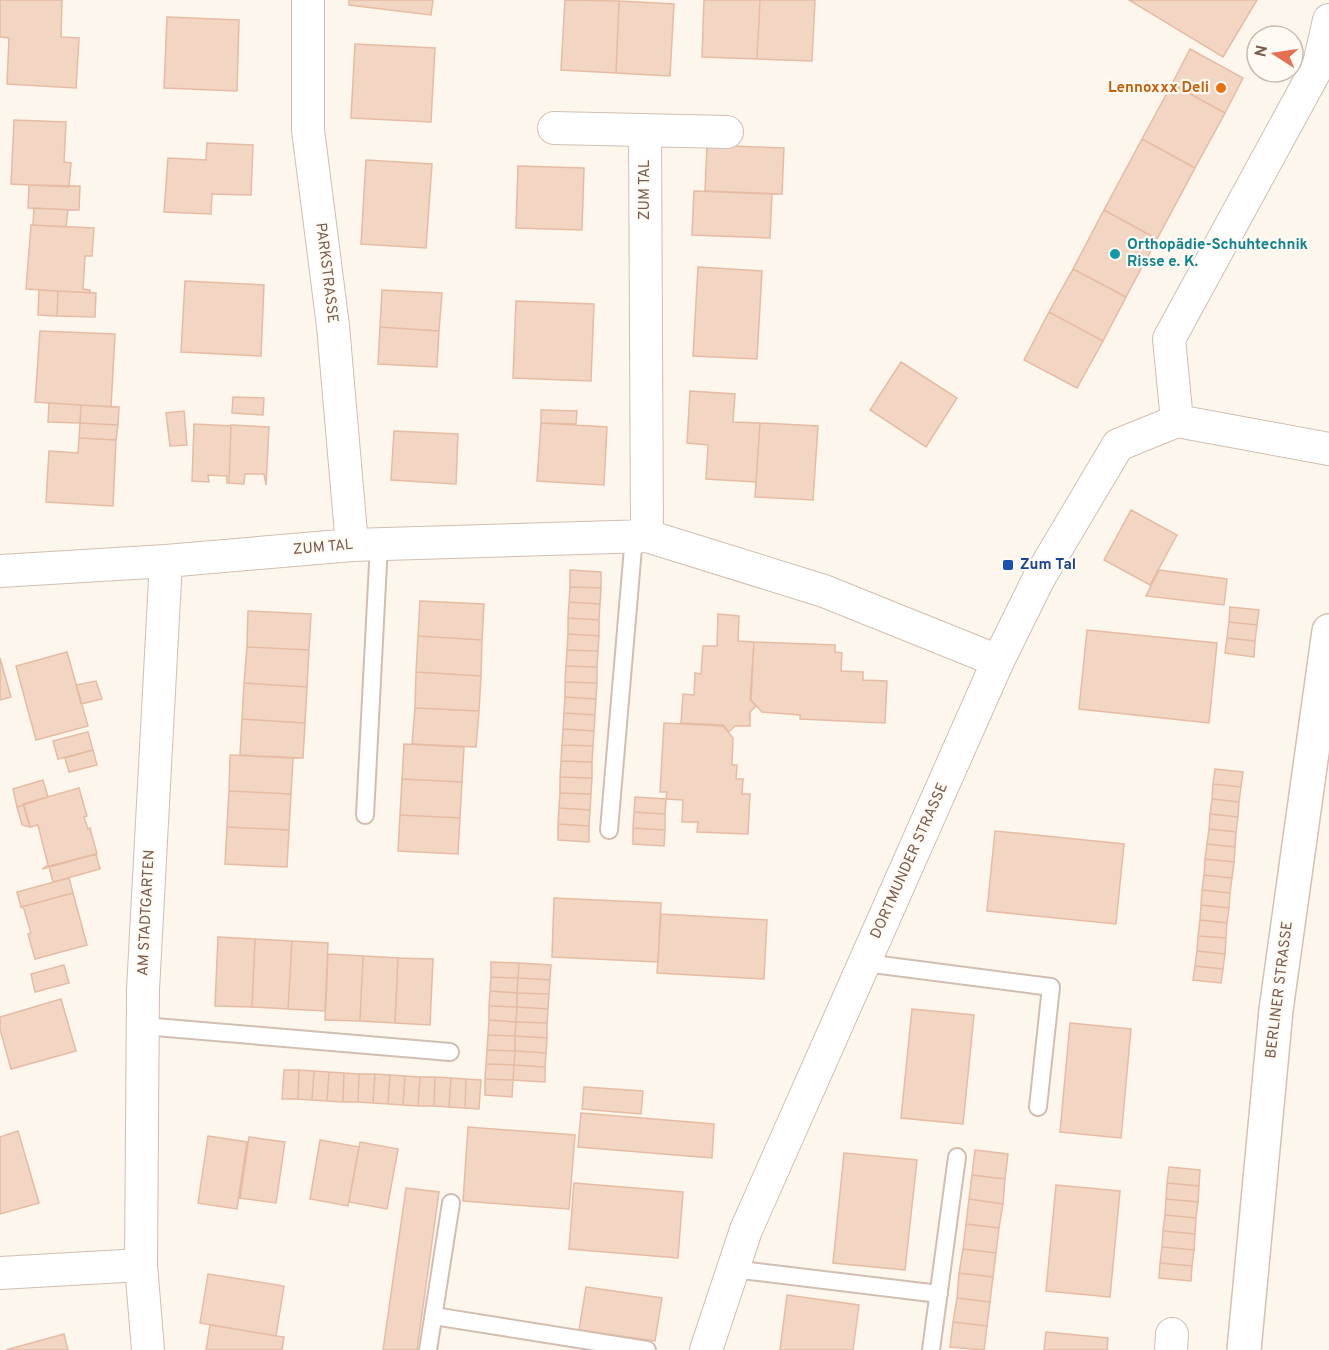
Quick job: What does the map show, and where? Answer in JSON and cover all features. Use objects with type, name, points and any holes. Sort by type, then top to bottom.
[{"type":"main road","name":"BERLINER STRASSE","points":[[1244,1350],[1278,998],[1329,631]]},
{"type":"street","name":"PARKSTRASSE","points":[[308,0],[308,130],[333,326],[365,545]]},
{"type":"street","points":[[1329,20],[1319,64],[1169,339],[1177,421],[1329,449]]},
{"type":"street","points":[[554,128],[645,132],[727,132]]},
{"type":"street","name":"ZUM TAL","points":[[640,536],[645,132]]},
{"type":"street","name":"DORTMUNDER STRASSE","points":[[706,1350],[746,1230],[998,661],[1039,578],[1118,445],[1177,421]]},
{"type":"street","name":"ZUM TAL","points":[[0,571],[166,561],[365,545],[640,536],[824,591],[998,661]]},
{"type":"street","name":"AM STADTGARTEN","points":[[148,1350],[141,1265],[143,1026],[166,561]]},
{"type":"street","points":[[0,1272],[141,1265]]},
{"type":"lane","points":[[609,830],[640,536]]},
{"type":"lane","points":[[365,545],[365,815]]},
{"type":"lane","points":[[865,963],[1051,987],[1038,1107]]},
{"type":"lane","points":[[143,1026],[450,1052]]},
{"type":"lane","points":[[931,1350],[957,1157]]},
{"type":"lane","points":[[428,1350],[451,1203]]},
{"type":"lane","points":[[733,1269],[939,1294]]},
{"type":"lane","points":[[434,1316],[647,1350]]},
{"type":"building","points":[[0,0],[62,0],[61,37],[79,38],[76,88],[7,84],[9,38],[0,37]]},
{"type":"building","points":[[349,0],[433,0],[431,15],[349,5]]},
{"type":"building","points":[[565,0],[619,1],[616,73],[561,70]]},
{"type":"building","points":[[704,0],[760,0],[757,59],[702,57]]},
{"type":"building","points":[[760,0],[815,0],[812,61],[757,59]]},
{"type":"building","points":[[1129,0],[1257,0],[1223,57]]},
{"type":"building","points":[[619,1],[674,4],[670,76],[616,73]]},
{"type":"building","points":[[167,17],[239,20],[237,91],[164,88]]},
{"type":"building","points":[[355,44],[435,48],[431,122],[351,118]]},
{"type":"building","points":[[1190,49],[1243,78],[1225,113],[1172,84]]},
{"type":"building","points":[[1172,84],[1225,113],[1195,168],[1142,139]]},
{"type":"building","points":[[14,120],[66,122],[64,162],[71,163],[69,187],[11,184]]},
{"type":"building","points":[[1142,139],[1195,168],[1157,239],[1104,210]]},
{"type":"building","points":[[207,143],[253,145],[251,195],[212,194],[211,214],[164,212],[168,158],[206,160]]},
{"type":"building","points":[[707,145],[784,148],[782,194],[705,191]]},
{"type":"building","points":[[366,160],[432,164],[426,248],[361,244]]},
{"type":"building","points":[[518,166],[584,168],[582,230],[516,228]]},
{"type":"building","points":[[29,185],[80,186],[79,210],[28,208]]},
{"type":"building","points":[[694,191],[772,194],[770,238],[692,235]]},
{"type":"building","points":[[34,208],[68,210],[66,227],[33,225]]},
{"type":"building","name":"Orthopädie-Schuhtechnik Risse e. K.","points":[[1104,210],[1157,239],[1126,297],[1073,269]]},
{"type":"building","points":[[31,225],[94,228],[92,256],[85,256],[83,289],[90,290],[90,293],[26,289]]},
{"type":"building","points":[[698,267],[762,271],[757,359],[693,356]]},
{"type":"building","points":[[1073,269],[1126,297],[1103,341],[1049,312]]},
{"type":"building","points":[[185,281],[264,285],[261,356],[181,352]]},
{"type":"building","points":[[39,290],[58,291],[57,316],[38,315]]},
{"type":"building","points":[[382,290],[442,293],[439,331],[380,327]]},
{"type":"building","points":[[58,291],[96,293],[95,317],[57,316]]},
{"type":"building","points":[[516,301],[594,304],[591,381],[513,378]]},
{"type":"building","points":[[1049,312],[1103,341],[1077,388],[1024,360]]},
{"type":"building","points":[[380,327],[439,331],[437,367],[378,364]]},
{"type":"building","points":[[40,331],[115,334],[111,407],[35,402]]},
{"type":"building","points":[[901,362],[957,398],[926,447],[870,410]]},
{"type":"building","points":[[690,391],[735,394],[733,422],[760,423],[756,482],[706,479],[708,445],[687,443]]},
{"type":"building","points":[[233,397],[264,398],[263,415],[232,413]]},
{"type":"building","points":[[49,403],[81,405],[80,423],[48,422]]},
{"type":"building","points":[[81,405],[119,407],[118,425],[80,423]]},
{"type":"building","points":[[541,410],[577,411],[576,424],[541,423]]},
{"type":"building","points":[[184,411],[187,445],[170,446],[166,413]]},
{"type":"building","points":[[80,423],[118,425],[116,440],[79,438]]},
{"type":"building","points":[[541,423],[607,427],[604,485],[537,481]]},
{"type":"building","points":[[760,423],[818,426],[813,500],[755,497]]},
{"type":"building","points":[[194,424],[231,426],[229,483],[227,483],[227,476],[208,475],[209,482],[192,481]]},
{"type":"building","points":[[231,425],[269,427],[266,485],[264,474],[245,474],[244,484],[229,483]]},
{"type":"building","points":[[394,431],[458,434],[456,484],[391,480]]},
{"type":"building","points":[[79,438],[116,440],[113,506],[46,502],[49,451],[78,453]]},
{"type":"building","points":[[1131,510],[1177,535],[1150,585],[1104,560]]},
{"type":"building","points":[[570,570],[601,572],[601,588],[570,587]]},
{"type":"building","points":[[1159,570],[1227,579],[1224,605],[1146,596]]},
{"type":"building","points":[[570,587],[601,588],[600,604],[569,602]]},
{"type":"building","points":[[420,601],[484,604],[482,640],[418,636]]},
{"type":"building","points":[[569,602],[600,604],[599,620],[568,618]]},
{"type":"building","points":[[1230,607],[1259,610],[1257,625],[1229,622]]},
{"type":"building","points":[[248,611],[311,614],[309,650],[247,647]]},
{"type":"building","points":[[718,614],[739,616],[738,641],[754,642],[750,700],[756,706],[750,712],[750,726],[735,726],[729,732],[723,725],[681,723],[683,694],[694,695],[695,673],[701,674],[703,646],[717,646]]},
{"type":"building","points":[[568,618],[599,620],[599,636],[568,634]]},
{"type":"building","points":[[1229,622],[1257,625],[1255,641],[1227,638]]},
{"type":"building","points":[[1087,630],[1217,643],[1209,723],[1079,709]]},
{"type":"building","points":[[568,634],[599,636],[598,651],[567,650]]},
{"type":"building","points":[[418,636],[482,640],[481,676],[416,672]]},
{"type":"building","points":[[1227,638],[1255,641],[1254,657],[1225,653]]},
{"type":"building","points":[[754,642],[835,645],[835,652],[842,653],[841,671],[863,672],[863,680],[887,681],[885,723],[800,719],[800,715],[762,712],[751,700]]},
{"type":"building","points":[[247,647],[309,650],[307,687],[244,683]]},
{"type":"building","points":[[567,650],[598,651],[597,667],[566,666]]},
{"type":"building","points":[[67,652],[88,726],[36,740],[16,666]]},
{"type":"building","points":[[0,658],[11,697],[0,700]]},
{"type":"building","points":[[566,666],[597,667],[597,683],[565,682]]},
{"type":"building","points":[[416,672],[481,676],[479,711],[415,708]]},
{"type":"building","points":[[96,681],[102,699],[81,704],[76,685]]},
{"type":"building","points":[[565,682],[597,683],[596,699],[565,697]]},
{"type":"building","points":[[244,683],[307,687],[305,723],[242,719]]},
{"type":"building","points":[[565,697],[596,699],[595,715],[564,713]]},
{"type":"building","points":[[415,708],[479,711],[476,747],[412,744]]},
{"type":"building","points":[[564,713],[595,715],[594,731],[563,729]]},
{"type":"building","points":[[242,719],[305,723],[303,758],[240,755]]},
{"type":"building","points":[[664,723],[723,726],[733,738],[732,765],[737,765],[736,779],[743,779],[742,794],[750,794],[748,834],[697,832],[698,822],[682,822],[683,800],[666,799],[667,792],[660,792]]},
{"type":"building","points":[[563,729],[594,731],[593,746],[562,745]]},
{"type":"building","points":[[88,732],[93,750],[58,759],[53,741]]},
{"type":"building","points":[[404,744],[464,747],[462,782],[402,779]]},
{"type":"building","points":[[562,745],[593,746],[592,762],[561,761]]},
{"type":"building","points":[[93,750],[97,765],[69,772],[65,758]]},
{"type":"building","points":[[230,755],[293,758],[291,794],[229,791]]},
{"type":"building","points":[[561,761],[592,762],[592,778],[560,777]]},
{"type":"building","points":[[1215,769],[1243,772],[1241,787],[1213,784]]},
{"type":"building","points":[[560,777],[592,778],[591,794],[560,793]]},
{"type":"building","points":[[402,779],[462,782],[460,818],[400,815]]},
{"type":"building","points":[[43,780],[48,797],[17,807],[13,789]]},
{"type":"building","points":[[1213,784],[1241,787],[1239,802],[1212,799]]},
{"type":"building","points":[[79,788],[87,816],[84,817],[88,829],[90,828],[97,854],[42,869],[48,865],[38,825],[30,827],[23,804]]},
{"type":"building","points":[[229,791],[291,794],[289,830],[227,827]]},
{"type":"building","points":[[560,793],[591,794],[590,810],[559,808]]},
{"type":"building","points":[[635,797],[666,799],[665,814],[634,812]]},
{"type":"building","points":[[1212,799],[1239,802],[1238,817],[1210,814]]},
{"type":"building","points":[[24,805],[30,827],[22,825],[17,807]]},
{"type":"building","points":[[559,808],[590,810],[589,826],[558,824]]},
{"type":"building","points":[[634,812],[665,814],[665,830],[633,828]]},
{"type":"building","points":[[1210,814],[1238,817],[1236,832],[1209,829]]},
{"type":"building","points":[[400,815],[460,818],[458,854],[398,851]]},
{"type":"building","points":[[558,824],[589,826],[589,842],[558,840]]},
{"type":"building","points":[[227,827],[289,830],[287,867],[225,864]]},
{"type":"building","points":[[633,828],[665,830],[664,846],[633,844]]},
{"type":"building","points":[[1209,829],[1236,832],[1235,847],[1207,844]]},
{"type":"building","points":[[995,831],[1124,844],[1116,924],[987,911]]},
{"type":"building","points":[[1207,844],[1235,847],[1234,862],[1205,859]]},
{"type":"building","points":[[96,854],[100,869],[53,882],[49,866]]},
{"type":"building","points":[[1205,859],[1234,862],[1232,878],[1204,875]]},
{"type":"building","points":[[1204,875],[1232,878],[1230,893],[1202,890]]},
{"type":"building","points":[[69,878],[73,893],[21,907],[17,892]]},
{"type":"building","points":[[1202,890],[1230,893],[1229,908],[1201,905]]},
{"type":"building","points":[[73,893],[87,945],[35,959],[28,934],[31,933],[24,909],[21,907]]},
{"type":"building","points":[[554,898],[661,903],[658,962],[552,957]]},
{"type":"building","points":[[1201,905],[1229,908],[1227,923],[1200,920]]},
{"type":"building","points":[[661,914],[767,920],[764,979],[657,973]]},
{"type":"building","points":[[1200,920],[1227,923],[1226,938],[1198,936]]},
{"type":"building","points":[[1198,936],[1226,938],[1225,954],[1197,951]]},
{"type":"building","points":[[218,937],[255,939],[252,1007],[215,1006]]},
{"type":"building","points":[[255,939],[292,941],[288,1009],[252,1007]]},
{"type":"building","points":[[292,941],[328,943],[325,1011],[288,1009]]},
{"type":"building","points":[[1197,951],[1225,954],[1223,969],[1195,966]]},
{"type":"building","points":[[328,954],[363,956],[360,1021],[325,1020]]},
{"type":"building","points":[[363,956],[398,958],[395,1023],[360,1021]]},
{"type":"building","points":[[398,958],[433,959],[430,1025],[395,1023]]},
{"type":"building","points":[[491,962],[519,963],[518,978],[491,977]]},
{"type":"building","points":[[519,963],[551,965],[550,980],[518,978]]},
{"type":"building","points":[[64,965],[69,983],[35,992],[31,974]]},
{"type":"building","points":[[1195,966],[1223,969],[1221,983],[1193,980]]},
{"type":"building","points":[[491,977],[518,978],[517,993],[490,991]]},
{"type":"building","points":[[518,978],[550,980],[549,994],[517,993]]},
{"type":"building","points":[[490,991],[517,993],[517,1007],[489,1006]]},
{"type":"building","points":[[517,993],[549,994],[548,1009],[517,1007]]},
{"type":"building","points":[[61,999],[76,1051],[11,1069],[0,1029],[0,1017]]},
{"type":"building","points":[[489,1006],[517,1007],[516,1022],[489,1020]]},
{"type":"building","points":[[517,1007],[548,1009],[547,1023],[516,1022]]},
{"type":"building","points":[[912,1009],[974,1015],[963,1124],[901,1118]]},
{"type":"building","points":[[489,1020],[516,1022],[515,1036],[488,1035]]},
{"type":"building","points":[[516,1022],[547,1023],[547,1038],[515,1036]]},
{"type":"building","points":[[1070,1023],[1131,1029],[1121,1138],[1060,1132]]},
{"type":"building","points":[[488,1035],[515,1036],[515,1051],[487,1050]]},
{"type":"building","points":[[515,1036],[547,1038],[546,1053],[515,1051]]},
{"type":"building","points":[[487,1050],[515,1051],[514,1065],[486,1064]]},
{"type":"building","points":[[515,1051],[546,1053],[545,1067],[514,1065]]},
{"type":"building","points":[[486,1064],[514,1065],[513,1080],[485,1079]]},
{"type":"building","points":[[514,1065],[545,1067],[545,1082],[513,1080]]},
{"type":"building","points":[[284,1070],[299,1070],[298,1099],[282,1099]]},
{"type":"building","points":[[299,1070],[314,1071],[312,1100],[298,1099]]},
{"type":"building","points":[[314,1071],[329,1072],[327,1101],[312,1100]]},
{"type":"building","points":[[329,1072],[344,1073],[343,1102],[327,1101]]},
{"type":"building","points":[[344,1073],[359,1074],[358,1102],[343,1102]]},
{"type":"building","points":[[359,1074],[375,1074],[373,1103],[358,1102]]},
{"type":"building","points":[[375,1074],[390,1075],[388,1104],[373,1103]]},
{"type":"building","points":[[390,1075],[405,1076],[403,1105],[388,1104]]},
{"type":"building","points":[[405,1076],[420,1077],[418,1106],[403,1105]]},
{"type":"building","points":[[420,1077],[435,1077],[434,1106],[418,1106]]},
{"type":"building","points":[[435,1077],[451,1078],[449,1107],[434,1106]]},
{"type":"building","points":[[451,1078],[466,1079],[465,1108],[449,1107]]},
{"type":"building","points":[[466,1079],[481,1080],[479,1109],[465,1108]]},
{"type":"building","points":[[485,1079],[513,1080],[512,1097],[485,1095]]},
{"type":"building","points":[[584,1087],[643,1091],[641,1114],[582,1109]]},
{"type":"building","points":[[581,1113],[714,1124],[712,1158],[578,1147]]},
{"type":"building","points":[[468,1127],[575,1135],[569,1209],[463,1201]]},
{"type":"building","points":[[18,1131],[39,1203],[0,1214],[0,1137]]},
{"type":"building","points":[[208,1136],[247,1142],[237,1209],[198,1203]]},
{"type":"building","points":[[249,1137],[285,1142],[276,1203],[240,1198]]},
{"type":"building","points":[[320,1140],[359,1147],[348,1206],[310,1199]]},
{"type":"building","points":[[360,1142],[398,1149],[387,1209],[349,1202]]},
{"type":"building","points":[[975,1150],[1008,1154],[1005,1179],[972,1175]]},
{"type":"building","points":[[844,1153],[917,1160],[905,1270],[833,1263]]},
{"type":"building","points":[[1169,1167],[1200,1170],[1199,1186],[1167,1183]]},
{"type":"building","points":[[972,1175],[1005,1179],[1003,1204],[969,1199]]},
{"type":"building","points":[[574,1183],[683,1192],[678,1258],[569,1249]]},
{"type":"building","points":[[1167,1183],[1199,1186],[1198,1202],[1166,1199]]},
{"type":"building","points":[[1056,1185],[1120,1191],[1110,1297],[1046,1291]]},
{"type":"building","points":[[406,1188],[439,1192],[417,1350],[383,1350]]},
{"type":"building","points":[[969,1199],[1003,1204],[999,1228],[966,1224]]},
{"type":"building","points":[[1166,1199],[1198,1202],[1196,1218],[1165,1215]]},
{"type":"building","points":[[1165,1215],[1196,1218],[1195,1234],[1163,1231]]},
{"type":"building","points":[[966,1224],[999,1228],[996,1253],[963,1249]]},
{"type":"building","points":[[1163,1231],[1195,1234],[1194,1250],[1162,1247]]},
{"type":"building","points":[[1162,1247],[1194,1250],[1192,1266],[1160,1263]]},
{"type":"building","points":[[963,1249],[996,1253],[993,1277],[959,1273]]},
{"type":"building","points":[[1160,1263],[1192,1266],[1191,1281],[1159,1278]]},
{"type":"building","points":[[959,1273],[993,1277],[990,1302],[957,1298]]},
{"type":"building","points":[[208,1274],[284,1286],[276,1336],[200,1323]]},
{"type":"building","points":[[586,1287],[662,1298],[655,1341],[579,1330]]},
{"type":"building","points":[[787,1295],[859,1305],[853,1350],[780,1350]]},
{"type":"building","points":[[957,1298],[990,1302],[987,1326],[953,1322]]},
{"type":"building","points":[[953,1322],[987,1326],[984,1350],[950,1347]]},
{"type":"building","points":[[210,1325],[284,1337],[282,1350],[206,1350]]},
{"type":"building","points":[[1046,1332],[1108,1338],[1107,1350],[1044,1350]]},
{"type":"building","points":[[64,1334],[68,1350],[6,1350]]},
{"type":"place","name":"Lennoxxx Deli","points":[[1221,88]]},
{"type":"place","name":"Orthopädie-Schuhtechnik Risse e. K.","points":[[1115,254]]},
{"type":"place","name":"Zum Tal","points":[[1008,565]]}]
